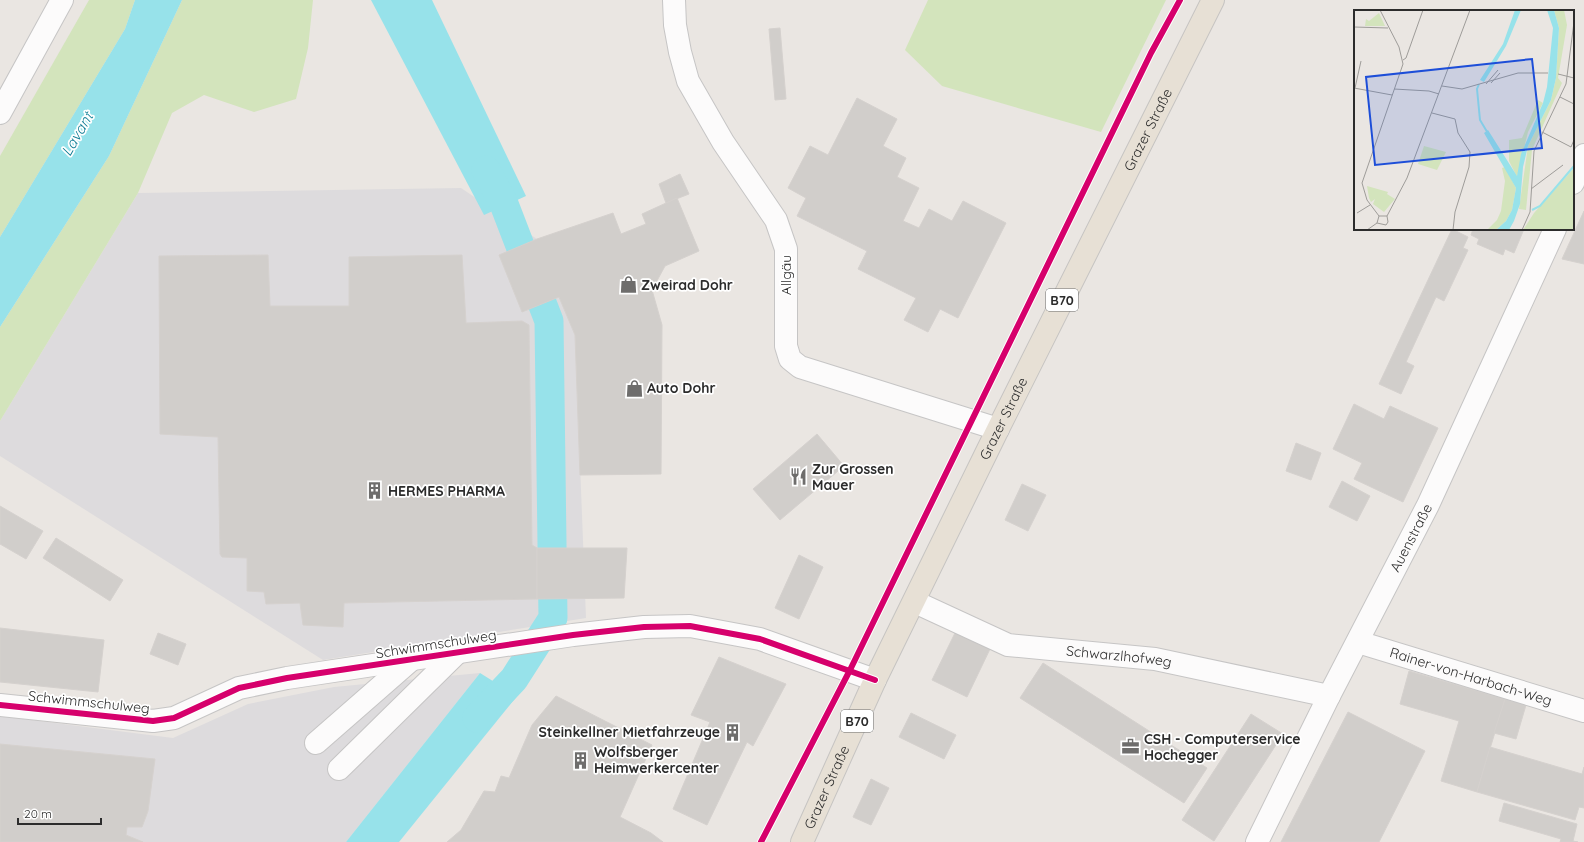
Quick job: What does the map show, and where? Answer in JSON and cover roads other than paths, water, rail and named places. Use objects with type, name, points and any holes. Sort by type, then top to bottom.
[{"type":"main road","name":"Grazer Straße","points":[[802,842],[876,680],[998,429],[1213,0]]},
{"type":"street","points":[[0,113],[62,0]]},
{"type":"street","name":"Allgäu","points":[[674,0],[674,25],[688,81],[723,142],[776,220],[786,249],[786,346],[790,359],[800,367],[998,429]]},
{"type":"street","points":[[1574,180],[1584,155]]},
{"type":"street","name":"Auenstraße","points":[[1257,842],[1329,696],[1428,505],[1555,230]]},
{"type":"street","name":"Schwarzlhofweg","points":[[915,602],[1008,645],[1155,659],[1329,696]]},
{"type":"street","name":"Schwimmschulweg","points":[[0,706],[153,721],[174,718],[239,688],[286,678],[573,635],[644,626],[690,626],[760,639],[876,680]]},
{"type":"street","name":"Rainer-von-Harbach-Weg","points":[[1358,642],[1584,711]]},
{"type":"street","points":[[339,769],[457,652]]},
{"type":"street","points":[[316,743],[411,660]]},
{"type":"water","name":"Lavant","points":[[135,0],[182,0],[109,156],[0,327],[0,237],[125,29]]},
{"type":"water","points":[[371,0],[432,0],[526,196],[484,215]]},
{"type":"water","points":[[480,673],[517,696],[399,842],[346,842]]},
{"type":"waterway","points":[[477,718],[514,679],[553,618],[549,321],[504,204],[486,170]]},
{"type":"place","name":"Zweirad Dohr","points":[[628,285]]},
{"type":"place","name":"Auto Dohr","points":[[634,388]]},
{"type":"place","name":"Zur Grossen Mauer","points":[[799,477]]},
{"type":"place","name":"HERMES PHARMA","points":[[375,491]]},
{"type":"place","name":"Steinkellner Mietfahrzeuge","points":[[733,732]]},
{"type":"place","name":"CSH - Computerservice Hochegger","points":[[1131,747]]},
{"type":"place","name":"Wolfsberger Heimwerkercenter","points":[[581,760]]}]
